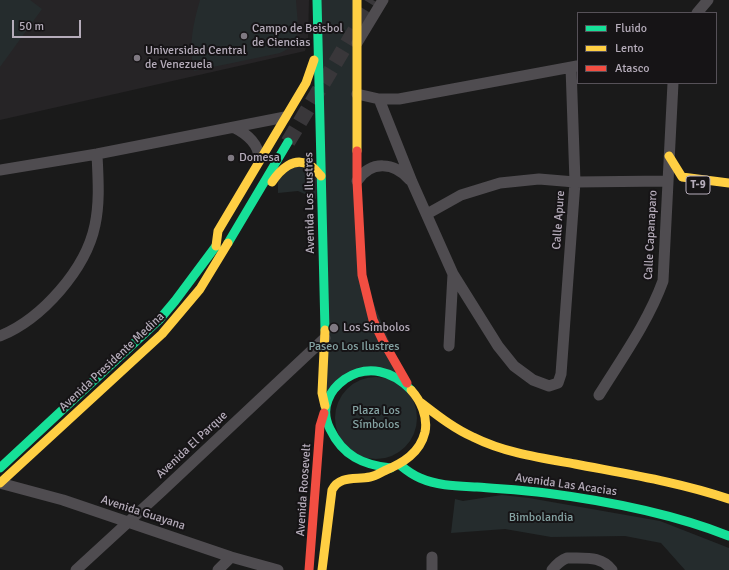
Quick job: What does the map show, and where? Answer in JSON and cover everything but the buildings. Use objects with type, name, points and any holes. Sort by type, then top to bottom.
[{"type":"main road","name":"Avenida Los Ilustres","points":[[317,0],[325,338],[322,393],[325,409]]},
{"type":"main road","points":[[357,0],[357,181],[361,232],[362,275],[367,299],[376,327],[406,380],[410,390]]},
{"type":"main road","points":[[317,47],[314,63],[306,83],[218,231],[219,248],[235,244],[278,172],[285,166],[298,162],[304,163],[310,165],[321,176]]},
{"type":"main road","name":"Avenida Presidente Medina","points":[[0,483],[162,334],[200,289],[219,248],[285,140]]},
{"type":"main road","points":[[669,156],[682,177],[729,183]]},
{"type":"main road","name":"T-9","points":[[668,181],[729,189]]},
{"type":"main road","name":"Avenida Presidente Medina","points":[[0,468],[159,320],[219,248]]},
{"type":"main road","points":[[366,370],[378,370],[401,380],[420,402],[426,422],[422,443],[416,452],[408,459],[395,466],[371,466],[347,452],[337,441],[330,429],[325,409],[333,390],[339,383],[353,374],[366,370]]},
{"type":"main road","name":"Avenida Las Acacias","points":[[420,402],[442,419],[466,434],[480,441],[516,453],[675,483],[729,499]]},
{"type":"main road","name":"Avenida Roosevelt","points":[[309,570],[320,426],[325,409]]},
{"type":"main road","name":"Avenida Roosevelt","points":[[322,570],[333,486],[340,480],[370,476],[395,466]]},
{"type":"main road","name":"Avenida Las Acacias","points":[[395,466],[425,480],[454,485],[556,494],[638,509],[675,518],[728,536]]},
{"type":"street","points":[[698,12],[708,0]]},
{"type":"street","points":[[356,44],[383,1]]},
{"type":"street","points":[[357,94],[379,99],[399,99],[574,66]]},
{"type":"street","name":"Calle Apure","points":[[454,274],[498,346],[514,366],[532,380],[549,386],[558,383],[561,374],[575,182],[574,66]]},
{"type":"street","name":"Calle Capanaparo","points":[[599,395],[643,325],[656,301],[664,280],[673,84]]},
{"type":"street","points":[[379,99],[412,182],[454,274],[449,346]]},
{"type":"street","points":[[0,170],[97,154],[285,117]]},
{"type":"street","points":[[235,128],[247,136],[255,145],[259,151],[259,160]]},
{"type":"street","points":[[0,336],[30,318],[50,300],[70,279],[86,252],[95,226],[99,201],[97,154]]},
{"type":"street","points":[[357,181],[369,169],[384,165],[406,175],[412,182]]},
{"type":"street","points":[[427,214],[461,195],[500,182],[539,179],[575,182],[668,181]]},
{"type":"street","name":"Avenida El Parque","points":[[76,570],[325,338]]},
{"type":"street","name":"Avenida Guayana","points":[[0,483],[63,500],[278,570]]},
{"type":"street","points":[[218,570],[232,556]]},
{"type":"street","points":[[432,557],[432,570]]},
{"type":"street","points":[[552,570],[567,558],[585,558],[597,559],[604,562],[612,570]]},
{"type":"shaded area","name":"Universidad Central de Venezuela","points":[[0,0],[309,0],[308,38],[305,51],[0,120]]},
{"type":"green space","points":[[0,0],[30,0],[42,9],[0,67]]},
{"type":"green space","name":"Campo de Beisbol de Ciencias","points":[[200,0],[296,0],[298,23],[296,37],[288,49],[280,53],[194,71],[191,44],[195,18]]},
{"type":"green space","name":"Paseo Los Ilustres","points":[[320,0],[357,0],[362,275],[407,385],[389,374],[350,378],[326,404]]},
{"type":"green space","points":[[293,166],[307,168],[318,178],[316,199],[298,191],[278,193],[278,178]]},
{"type":"green space","name":"Plaza Los Símbolos","points":[[376,377],[392,380],[405,389],[414,402],[417,418],[414,434],[405,447],[392,456],[376,459],[360,456],[347,447],[338,434],[335,418],[338,402],[347,389],[360,380]]},
{"type":"green space","name":"Bimbolandia","points":[[502,495],[529,498],[660,521],[729,548],[729,570],[685,570],[661,543],[625,536],[551,537],[505,529],[451,533],[455,499],[463,501]]},
{"type":"tunnel","points":[[288,142],[373,0]]},
{"type":"traffic: fast","points":[[317,0],[325,330]]},
{"type":"traffic: fast","points":[[228,243],[288,142]]},
{"type":"traffic: fast","points":[[0,468],[159,320],[216,246]]},
{"type":"traffic: fast","points":[[391,468],[381,467],[355,458],[341,446],[327,422],[327,404],[329,397],[340,383],[354,374],[362,372],[371,371],[388,374],[404,383],[411,390]]},
{"type":"traffic: fast","points":[[400,465],[417,477],[434,483],[537,492],[616,504],[662,514],[729,536]]},
{"type":"traffic: slow","points":[[357,0],[357,151]]},
{"type":"traffic: slow","points":[[216,246],[218,231],[306,83],[314,60]]},
{"type":"traffic: slow","points":[[669,156],[682,177],[729,183]]},
{"type":"traffic: slow","points":[[272,182],[283,169],[293,163],[298,162],[311,166],[321,176]]},
{"type":"traffic: slow","points":[[0,483],[162,334],[200,289],[228,243]]},
{"type":"traffic: slow","points":[[325,330],[322,393],[325,406]]},
{"type":"traffic: slow","points":[[322,570],[332,490],[335,485],[344,480],[374,476],[404,461],[415,451],[423,439],[426,426],[425,415],[421,404],[411,390]]},
{"type":"traffic: slow","points":[[420,402],[459,430],[485,443],[510,451],[672,483],[729,499]]},
{"type":"traffic: jam","points":[[357,151],[357,181],[362,275],[373,320],[407,383]]},
{"type":"traffic: jam","points":[[309,570],[320,426],[324,413]]},
{"type":"place","name":"Campo de Beisbol de Ciencias","points":[[244,36]]},
{"type":"place","name":"Universidad Central de Venezuela","points":[[137,58]]},
{"type":"place","name":"Domesa","points":[[231,158]]},
{"type":"place","name":"Los Símbolos","points":[[334,328]]}]
